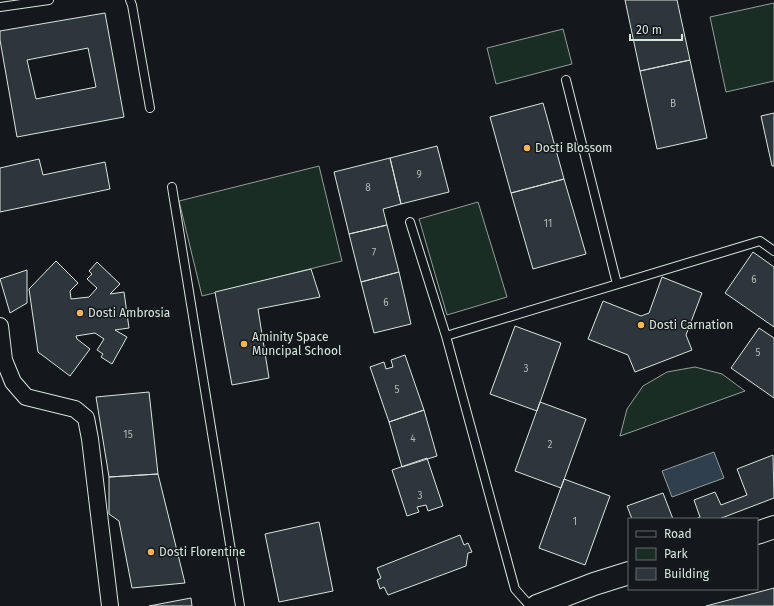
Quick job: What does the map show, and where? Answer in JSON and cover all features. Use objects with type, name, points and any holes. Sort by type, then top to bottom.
[{"type":"main road","points":[[758,533],[774,527]]},
{"type":"main road","points":[[537,606],[628,573]]},
{"type":"street","points":[[0,326],[4,360],[13,382],[26,397],[75,409],[86,418],[90,439],[110,606]]},
{"type":"lane","points":[[0,7],[49,0]]},
{"type":"lane","points":[[130,0],[150,108]]},
{"type":"lane","points":[[566,80],[617,284]]},
{"type":"lane","points":[[172,187],[240,606]]},
{"type":"lane","points":[[410,222],[446,336],[515,589],[530,606]]},
{"type":"lane","points":[[446,336],[760,241],[774,252]]},
{"type":"green space","points":[[774,3],[774,81],[726,92],[710,17]]},
{"type":"green space","points":[[563,29],[572,64],[496,84],[487,48]]},
{"type":"green space","points":[[319,166],[342,261],[202,296],[179,201]]},
{"type":"green space","points":[[478,202],[507,297],[447,315],[419,219]]},
{"type":"green space","points":[[695,367],[722,374],[745,391],[620,436],[627,409],[643,386],[667,372]]},
{"type":"water","points":[[714,452],[724,478],[672,497],[662,471]]},
{"type":"building","points":[[625,0],[677,0],[690,60],[640,71]]},
{"type":"building","points":[[105,13],[124,117],[17,137],[0,40],[0,31]],"holes":[[[88,48],[96,87],[36,99],[27,60]]]},
{"type":"building","points":[[690,60],[707,138],[657,149],[640,71]]},
{"type":"building","name":"Dosti Blossom","points":[[543,103],[564,179],[511,193],[490,117]]},
{"type":"building","points":[[774,113],[774,166],[772,166],[761,116]]},
{"type":"building","points":[[437,146],[449,192],[401,204],[390,158]]},
{"type":"building","points":[[390,158],[401,204],[383,209],[387,225],[349,234],[334,172]]},
{"type":"building","points":[[39,159],[43,175],[105,162],[110,189],[0,212],[0,168]]},
{"type":"building","name":"Dosti Blossom","points":[[564,179],[586,254],[533,269],[511,193]]},
{"type":"building","points":[[387,225],[399,272],[361,282],[349,234]]},
{"type":"building","points":[[753,252],[774,267],[774,327],[725,293]]},
{"type":"building","name":"Dosti Ambrosia","points":[[56,261],[78,283],[70,291],[71,299],[89,297],[97,288],[87,279],[92,274],[89,271],[97,262],[120,284],[110,294],[124,292],[129,328],[115,330],[127,337],[112,364],[101,357],[103,354],[97,350],[104,339],[95,333],[76,336],[77,339],[90,349],[70,376],[38,352],[29,289]]},
{"type":"building","name":"Aminity Space Muncipal School","points":[[311,269],[320,297],[258,309],[269,378],[232,385],[215,292]]},
{"type":"building","points":[[27,270],[27,303],[10,313],[0,279]]},
{"type":"building","points":[[399,272],[411,324],[374,333],[361,282]]},
{"type":"building","name":"Dosti Carnation","points":[[662,277],[702,293],[686,335],[692,350],[635,372],[628,355],[588,339],[603,301],[641,316],[649,313]]},
{"type":"building","points":[[515,326],[561,343],[537,411],[490,394]]},
{"type":"building","points":[[759,328],[774,338],[774,398],[731,368]]},
{"type":"building","points":[[405,355],[424,410],[389,422],[370,367],[384,362],[386,369],[393,367],[391,360]]},
{"type":"building","points":[[149,392],[158,474],[109,477],[96,397]]},
{"type":"building","points":[[540,402],[586,419],[561,488],[515,471]]},
{"type":"building","points":[[424,410],[437,456],[402,467],[389,422]]},
{"type":"building","points":[[773,455],[774,498],[722,518],[698,518],[700,517],[694,500],[715,492],[721,505],[747,495],[737,469]]},
{"type":"building","points":[[427,458],[443,506],[428,511],[426,505],[417,507],[419,512],[407,516],[392,470]]},
{"type":"building","name":"Dosti Florentine","points":[[158,474],[185,583],[132,588],[119,521],[109,514],[109,477]]},
{"type":"building","points":[[564,479],[610,496],[585,565],[539,548]]},
{"type":"building","points":[[663,493],[673,518],[632,518],[627,506]]},
{"type":"building","points":[[319,522],[333,591],[279,602],[265,534]]},
{"type":"building","points":[[460,535],[464,545],[468,543],[472,552],[468,553],[466,566],[388,595],[384,587],[380,589],[377,580],[381,578],[377,568]]},
{"type":"building","points":[[774,588],[774,606],[706,606]]},
{"type":"building","points":[[191,598],[192,606],[149,606]]},
{"type":"place","name":"Dosti Blossom","points":[[527,148]]},
{"type":"place","name":"Dosti Ambrosia","points":[[80,313]]},
{"type":"place","name":"Dosti Carnation","points":[[641,325]]},
{"type":"place","name":"Aminity Space Muncipal School","points":[[244,344]]},
{"type":"place","name":"Dosti Florentine","points":[[151,552]]}]
